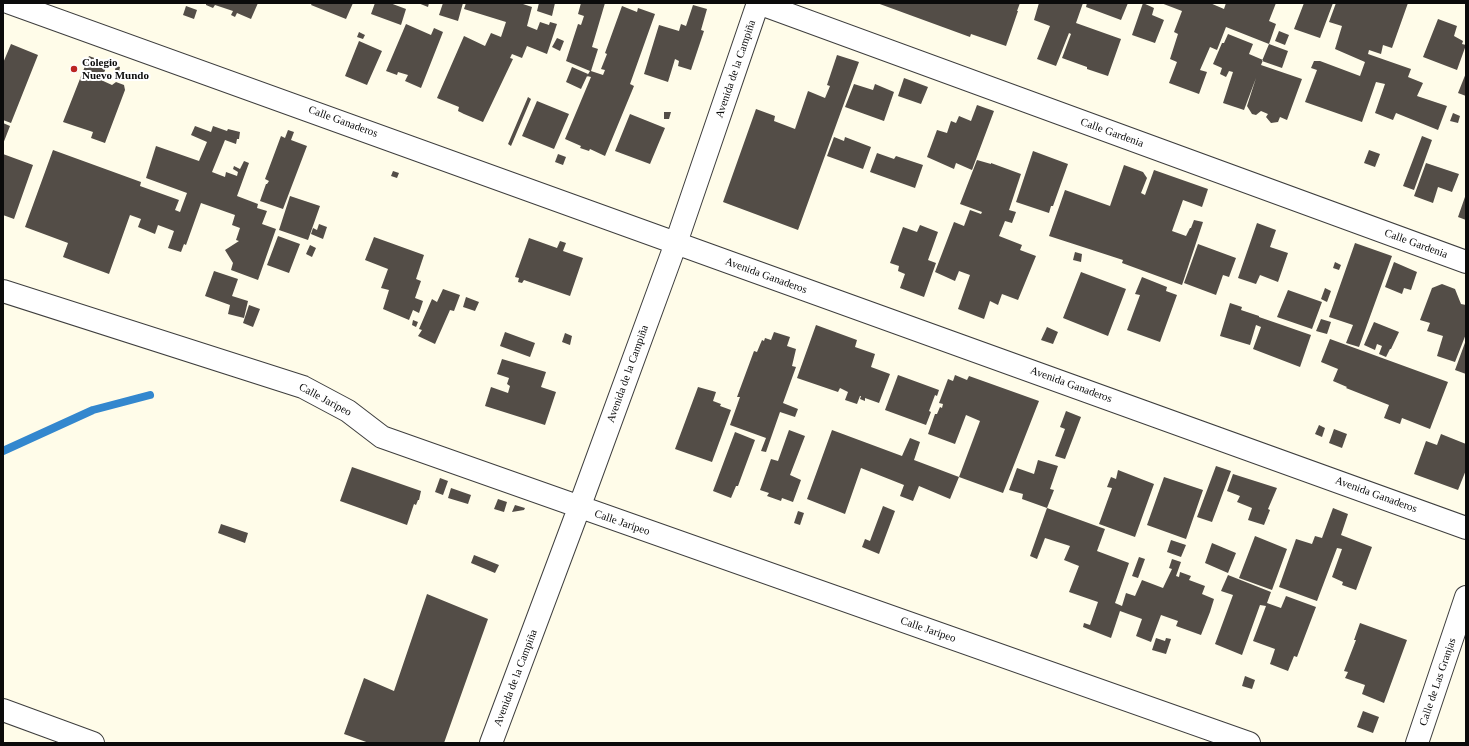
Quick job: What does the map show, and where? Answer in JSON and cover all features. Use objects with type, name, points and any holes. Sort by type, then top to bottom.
[{"type":"street","name":"Calle Ganaderos","points":[[10,3],[676,243]]},
{"type":"street","name":"Avenida de la Campiña","points":[[491,743],[580,508],[676,243],[758,3]]},
{"type":"street","name":"Calle Gardenia","points":[[758,3],[1466,262]]},
{"type":"street","name":"Avenida Ganaderos","points":[[676,243],[1466,528]]},
{"type":"street","name":"Calle Jaripeo","points":[[3,291],[304,387],[348,411],[382,437],[1249,743]]},
{"type":"street","name":"Calle de Las Granjas","points":[[1417,743],[1466,597]]},
{"type":"street","points":[[3,710],[93,743]]},
{"type":"building","points":[[206,3],[258,3],[251,19],[237,13],[235,17],[231,15],[233,11],[215,5],[213,8],[206,5]]},
{"type":"building","points":[[312,3],[353,3],[346,19],[311,5]]},
{"type":"building","points":[[375,3],[390,3],[406,9],[401,25],[371,14]]},
{"type":"building","points":[[418,3],[429,3],[428,7]]},
{"type":"building","points":[[443,3],[463,3],[458,21],[439,15]]},
{"type":"building","points":[[466,3],[520,3],[532,7],[527,26],[537,30],[540,22],[549,25],[550,22],[557,24],[547,54],[527,46],[522,58],[512,54],[510,58],[513,59],[483,122],[458,111],[459,107],[437,98],[464,36],[485,46],[491,33],[501,37],[506,22],[464,9]]},
{"type":"building","points":[[539,3],[555,3],[552,16],[537,11]]},
{"type":"building","points":[[581,3],[605,3],[592,47],[598,49],[591,71],[603,75],[605,70],[601,69],[607,54],[605,53],[622,6],[637,12],[638,8],[655,14],[630,84],[634,86],[605,156],[590,149],[589,151],[580,148],[581,146],[565,139],[591,77],[587,76],[590,71],[566,61],[578,24],[581,25],[584,16],[578,14]]},
{"type":"building","points":[[877,3],[1020,3],[1006,46],[971,34],[970,37]]},
{"type":"building","points":[[1039,3],[1083,3],[1076,23],[1121,39],[1108,76],[1062,58],[1071,34],[1069,33],[1056,66],[1037,59],[1050,26],[1034,20]]},
{"type":"building","points":[[1087,3],[1128,3],[1121,20],[1086,7]]},
{"type":"building","points":[[1143,3],[1154,8],[1152,15],[1164,20],[1155,43],[1132,35]]},
{"type":"building","points":[[1161,3],[1210,3],[1224,9],[1226,3],[1276,3],[1269,21],[1276,24],[1269,44],[1226,27],[1217,50],[1210,47],[1200,70],[1207,72],[1199,94],[1169,83],[1177,62],[1170,59],[1178,34],[1174,32],[1182,11]]},
{"type":"building","points":[[1304,3],[1333,3],[1320,38],[1294,29]]},
{"type":"building","points":[[1336,3],[1408,3],[1392,48],[1383,45],[1381,54],[1369,50],[1368,54],[1411,69],[1408,77],[1423,83],[1417,96],[1447,106],[1438,130],[1396,113],[1393,120],[1375,113],[1385,84],[1376,82],[1362,122],[1305,102],[1317,70],[1311,68],[1314,61],[1320,61],[1360,76],[1365,62],[1335,49],[1342,26],[1329,22]]},
{"type":"building","points":[[693,5],[707,9],[701,30],[704,31],[691,70],[678,66],[679,61],[675,59],[668,82],[644,74],[659,25],[679,31],[681,24],[686,26]]},
{"type":"building","points":[[186,6],[197,10],[194,19],[183,15]]},
{"type":"building","points":[[1438,19],[1457,26],[1454,36],[1463,41],[1462,44],[1466,45],[1457,70],[1423,57]]},
{"type":"building","points":[[406,24],[431,35],[434,28],[443,32],[421,88],[405,81],[408,75],[398,72],[397,75],[386,71]]},
{"type":"building","points":[[1279,31],[1289,35],[1285,45],[1275,41]]},
{"type":"building","points":[[359,32],[365,35],[363,39],[357,37]]},
{"type":"building","points":[[1228,34],[1253,44],[1249,54],[1263,60],[1261,65],[1302,79],[1287,120],[1280,117],[1278,122],[1271,123],[1266,117],[1268,114],[1261,111],[1256,115],[1252,114],[1247,106],[1256,78],[1244,110],[1223,103],[1233,72],[1229,71],[1226,77],[1220,74],[1222,68],[1213,64],[1222,43],[1224,43]]},
{"type":"building","points":[[557,38],[564,41],[560,51],[552,47]]},
{"type":"building","points":[[359,41],[382,51],[367,85],[345,76]]},
{"type":"building","points":[[11,44],[38,55],[11,123],[3,120],[3,63]]},
{"type":"building","points":[[1269,44],[1288,51],[1282,68],[1262,61]]},
{"type":"building","points":[[837,55],[859,62],[798,230],[723,202],[756,109],[775,116],[774,121],[795,129],[808,91],[825,98],[830,86],[827,85]]},
{"type":"building","points":[[89,56],[108,63],[101,80],[112,85],[116,82],[124,85],[125,90],[105,143],[91,138],[93,132],[63,122]]},
{"type":"building","points":[[116,66],[120,67],[119,72],[115,70]]},
{"type":"building","points":[[572,67],[588,74],[581,89],[566,82]]},
{"type":"building","points":[[1466,73],[1466,96],[1458,93]]},
{"type":"building","points":[[904,78],[928,87],[921,104],[898,96]]},
{"type":"building","points":[[854,84],[873,90],[875,84],[894,92],[884,121],[845,107]]},
{"type":"building","points":[[528,97],[531,99],[511,146],[508,144]]},
{"type":"building","points":[[537,101],[569,114],[554,149],[522,136]]},
{"type":"building","points":[[977,105],[994,111],[972,170],[956,163],[954,169],[927,157],[937,130],[947,133],[951,121],[956,123],[959,116],[971,121]]},
{"type":"building","points":[[664,112],[671,112],[669,119],[664,119]]},
{"type":"building","points":[[1453,113],[1460,116],[1458,123],[1450,121]]},
{"type":"building","points":[[630,114],[665,128],[650,164],[615,151]]},
{"type":"building","points":[[3,123],[10,126],[3,144]]},
{"type":"building","points":[[195,126],[211,132],[213,126],[227,131],[228,129],[240,132],[239,139],[237,139],[236,144],[225,140],[212,172],[225,177],[226,172],[237,176],[238,172],[233,169],[234,166],[240,169],[244,161],[249,163],[237,196],[258,204],[257,208],[267,211],[262,224],[276,229],[258,280],[231,270],[233,263],[225,250],[239,241],[236,240],[240,228],[232,225],[235,215],[201,203],[186,245],[184,244],[181,252],[168,248],[174,231],[158,225],[155,234],[138,227],[141,219],[130,215],[109,274],[63,257],[68,243],[25,227],[53,150],[141,182],[140,186],[179,200],[175,210],[180,212],[187,193],[146,178],[156,146],[199,161],[207,142],[191,135]]},
{"type":"building","points":[[288,130],[294,132],[291,140],[307,146],[283,209],[260,201],[266,184],[269,181],[265,179],[281,136],[285,138]]},
{"type":"building","points":[[1422,136],[1432,140],[1414,190],[1403,186]]},
{"type":"building","points":[[834,137],[844,141],[845,137],[871,147],[863,169],[827,156]]},
{"type":"building","points":[[1369,150],[1380,154],[1375,167],[1364,163]]},
{"type":"building","points":[[1033,151],[1068,164],[1049,213],[1016,202]]},
{"type":"building","points":[[877,153],[894,159],[896,156],[923,165],[915,188],[870,172]]},
{"type":"building","points":[[3,154],[33,165],[14,219],[3,215]]},
{"type":"building","points":[[558,154],[566,157],[563,165],[555,162]]},
{"type":"building","points":[[977,160],[991,163],[1021,174],[1009,210],[1016,212],[1012,223],[1005,221],[999,236],[1022,245],[1020,250],[1036,256],[1018,300],[1002,294],[998,305],[990,301],[984,319],[958,309],[970,275],[959,271],[955,281],[935,272],[954,222],[964,226],[970,210],[981,214],[982,212],[960,204]]},
{"type":"building","points":[[1426,163],[1459,174],[1452,192],[1438,187],[1433,203],[1414,196]]},
{"type":"building","points":[[1124,165],[1143,172],[1147,178],[1141,193],[1145,195],[1154,170],[1208,189],[1202,207],[1183,200],[1172,231],[1186,236],[1194,220],[1203,222],[1182,285],[1122,263],[1123,260],[1049,236],[1065,190],[1110,206]]},
{"type":"building","points":[[393,171],[399,173],[397,178],[391,176]]},
{"type":"building","points":[[1466,194],[1466,220],[1458,217]]},
{"type":"building","points":[[290,196],[320,206],[308,240],[279,230]]},
{"type":"building","points":[[1257,223],[1276,230],[1270,247],[1288,253],[1278,282],[1260,275],[1256,284],[1238,278]]},
{"type":"building","points":[[319,224],[327,227],[323,239],[311,234],[313,228],[317,230]]},
{"type":"building","points":[[920,225],[938,232],[928,260],[936,263],[924,297],[900,288],[905,274],[898,271],[899,266],[890,263],[903,227],[917,232]]},
{"type":"building","points":[[278,236],[300,244],[289,273],[267,265]]},
{"type":"building","points":[[374,237],[424,255],[416,279],[421,281],[415,298],[423,301],[419,313],[413,310],[409,320],[383,309],[389,290],[381,288],[388,269],[365,260]]},
{"type":"building","points":[[529,238],[557,248],[560,241],[566,243],[563,251],[583,258],[570,296],[524,280],[522,283],[518,282],[519,278],[515,277]]},
{"type":"building","points":[[1355,243],[1392,256],[1359,347],[1346,343],[1353,325],[1329,317]]},
{"type":"building","points":[[1198,244],[1236,258],[1229,277],[1223,275],[1216,295],[1184,283]]},
{"type":"building","points":[[310,245],[316,248],[312,257],[306,254]]},
{"type":"building","points":[[1075,252],[1082,254],[1081,262],[1073,260]]},
{"type":"building","points":[[1335,262],[1341,265],[1339,270],[1333,268]]},
{"type":"building","points":[[1394,262],[1417,272],[1411,290],[1404,288],[1402,294],[1385,287]]},
{"type":"building","points":[[214,271],[238,279],[232,296],[248,301],[244,318],[228,314],[230,305],[205,296]]},
{"type":"building","points":[[1081,272],[1126,289],[1108,336],[1063,318]]},
{"type":"building","points":[[1142,277],[1167,287],[1166,291],[1177,295],[1160,342],[1127,330],[1140,295],[1135,294]]},
{"type":"building","points":[[1442,284],[1455,289],[1461,304],[1466,305],[1466,334],[1455,362],[1437,356],[1443,336],[1427,331],[1430,323],[1420,320],[1432,288]]},
{"type":"building","points":[[1325,288],[1331,291],[1327,302],[1321,299]]},
{"type":"building","points":[[443,289],[460,295],[454,311],[450,310],[435,344],[418,336],[422,330],[419,329],[432,299],[437,302]]},
{"type":"building","points":[[1288,290],[1322,302],[1312,329],[1277,317]]},
{"type":"building","points":[[466,297],[479,302],[475,311],[463,307]]},
{"type":"building","points":[[1230,303],[1242,307],[1241,310],[1311,335],[1300,367],[1253,349],[1261,327],[1256,325],[1250,345],[1220,336]]},
{"type":"building","points":[[249,305],[260,309],[253,327],[243,323]]},
{"type":"building","points":[[1321,319],[1331,322],[1327,334],[1316,331]]},
{"type":"building","points":[[413,320],[418,322],[416,327],[412,325]]},
{"type":"building","points":[[1374,322],[1399,332],[1386,357],[1379,354],[1382,346],[1377,344],[1375,350],[1364,345]]},
{"type":"building","points":[[816,325],[857,340],[855,347],[875,354],[871,367],[890,374],[879,403],[865,398],[865,401],[860,399],[860,396],[857,404],[845,400],[848,392],[840,388],[838,392],[797,378]]},
{"type":"building","points":[[1047,327],[1058,332],[1053,344],[1041,340]]},
{"type":"building","points":[[505,332],[535,343],[530,357],[500,346]]},
{"type":"building","points":[[774,332],[790,337],[787,346],[796,349],[792,366],[796,367],[783,403],[798,409],[795,417],[780,412],[766,452],[761,451],[766,438],[730,425],[740,397],[737,397],[754,351],[757,352],[762,340],[764,341],[765,338],[771,340]]},
{"type":"building","points":[[565,333],[572,336],[570,345],[562,342]]},
{"type":"building","points":[[1330,339],[1448,382],[1430,429],[1402,418],[1400,424],[1384,418],[1389,405],[1346,388],[1347,387],[1333,381],[1338,369],[1321,362]]},
{"type":"building","points":[[1466,340],[1466,374],[1455,370]]},
{"type":"building","points":[[502,359],[546,372],[541,387],[556,392],[545,425],[485,406],[491,387],[508,393],[510,386],[507,384],[509,378],[497,374]]},
{"type":"building","points":[[898,375],[939,390],[937,396],[935,395],[929,411],[931,412],[926,425],[885,410]]},
{"type":"building","points":[[955,375],[967,380],[969,376],[1039,401],[1003,493],[959,477],[980,421],[966,415],[955,444],[928,434],[935,414],[937,414],[940,407],[942,408],[943,404],[939,403],[948,379],[953,381]]},
{"type":"building","points":[[698,387],[716,392],[713,401],[721,404],[720,406],[731,410],[712,462],[675,449]]},
{"type":"building","points":[[1066,411],[1081,417],[1065,459],[1055,456],[1065,429],[1060,427]]},
{"type":"building","points":[[1319,425],[1325,428],[1322,437],[1315,434]]},
{"type":"building","points":[[1334,429],[1347,434],[1342,448],[1329,443]]},
{"type":"building","points":[[789,430],[805,436],[790,475],[801,480],[793,502],[782,498],[781,501],[767,496],[769,493],[760,490],[771,459],[778,461]]},
{"type":"building","points":[[832,430],[902,456],[910,438],[920,442],[914,460],[959,477],[950,499],[919,486],[913,501],[900,496],[904,485],[861,468],[845,514],[807,499]]},
{"type":"building","points":[[735,432],[755,440],[738,486],[736,486],[731,498],[713,491]]},
{"type":"building","points":[[1441,434],[1466,444],[1466,470],[1458,490],[1414,474],[1426,441],[1437,445]]},
{"type":"building","points":[[1038,460],[1058,466],[1050,489],[1054,490],[1047,508],[1022,499],[1023,494],[1009,490],[1017,468],[1034,474]]},
{"type":"building","points":[[1216,466],[1231,471],[1212,522],[1197,517]]},
{"type":"building","points":[[352,467],[421,491],[419,500],[416,505],[414,504],[407,525],[340,501]]},
{"type":"building","points":[[1118,470],[1154,484],[1135,537],[1099,524],[1112,488],[1107,487],[1111,477],[1116,479]]},
{"type":"building","points":[[1233,474],[1277,488],[1268,509],[1270,510],[1264,525],[1248,520],[1252,508],[1237,502],[1240,496],[1227,491]]},
{"type":"building","points":[[1164,477],[1203,490],[1186,539],[1147,525]]},
{"type":"building","points":[[440,478],[448,481],[443,495],[435,492]]},
{"type":"building","points":[[451,488],[471,495],[468,504],[448,498]]},
{"type":"building","points":[[498,499],[507,502],[504,512],[494,509]]},
{"type":"building","points":[[515,505],[525,508],[524,510],[512,512]]},
{"type":"building","points":[[883,506],[895,511],[879,554],[862,547],[865,539],[870,541]]},
{"type":"building","points":[[1047,508],[1105,529],[1097,551],[1129,563],[1115,603],[1122,606],[1126,593],[1135,596],[1142,580],[1163,588],[1172,569],[1169,568],[1172,559],[1181,562],[1176,576],[1179,577],[1180,572],[1191,576],[1189,580],[1205,586],[1202,594],[1214,599],[1201,635],[1176,626],[1178,621],[1161,615],[1151,642],[1136,636],[1142,619],[1120,611],[1111,638],[1083,627],[1084,623],[1090,625],[1098,602],[1069,592],[1079,566],[1064,560],[1070,546],[1045,538],[1037,559],[1030,556]]},
{"type":"building","points":[[1333,508],[1348,514],[1341,535],[1372,547],[1356,590],[1342,585],[1343,582],[1332,577],[1342,549],[1337,548],[1317,601],[1279,587],[1296,539],[1312,544],[1315,536],[1322,538]]},
{"type":"building","points":[[798,511],[804,513],[800,525],[794,523]]},
{"type":"building","points":[[221,524],[248,533],[245,543],[218,533]]},
{"type":"building","points":[[1255,536],[1287,549],[1272,590],[1239,578]]},
{"type":"building","points":[[1171,540],[1186,545],[1181,557],[1167,552]]},
{"type":"building","points":[[1212,543],[1236,553],[1228,573],[1205,563]]},
{"type":"building","points":[[474,555],[499,565],[495,573],[471,563]]},
{"type":"building","points":[[1139,557],[1145,559],[1138,578],[1132,576]]},
{"type":"building","points":[[1228,575],[1271,592],[1267,603],[1281,608],[1286,596],[1316,607],[1297,657],[1294,656],[1288,671],[1270,664],[1275,649],[1253,641],[1266,606],[1260,605],[1242,655],[1215,644],[1233,595],[1221,591]]},
{"type":"building","points":[[427,594],[488,619],[444,743],[369,743],[344,734],[364,678],[394,691]]},
{"type":"building","points":[[1360,623],[1407,640],[1384,703],[1362,694],[1365,685],[1345,678],[1348,672],[1344,671],[1356,640],[1354,640]]},
{"type":"building","points":[[1156,638],[1165,641],[1166,638],[1171,639],[1166,654],[1152,650]]},
{"type":"building","points":[[1245,676],[1255,680],[1252,689],[1242,686]]},
{"type":"building","points":[[1363,711],[1379,717],[1373,733],[1357,727]]},
{"type":"waterway","points":[[3,451],[93,410],[150,395]]},
{"type":"place","name":"Colegio Nuevo Mundo","points":[[74,69]]}]
